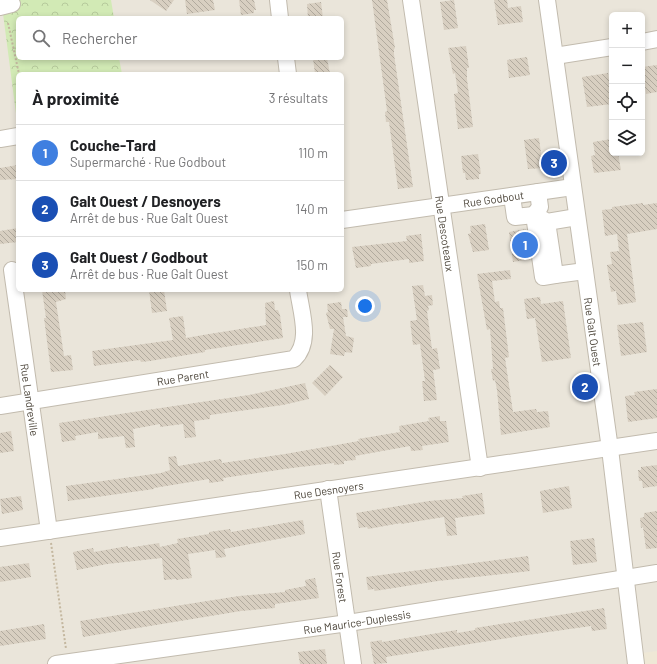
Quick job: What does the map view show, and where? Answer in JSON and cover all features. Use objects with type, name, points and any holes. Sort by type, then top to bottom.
[{"type":"street","points":[[278,0],[280,16]]},
{"type":"street","name":"Rue Descoteaux","points":[[411,0],[480,468]]},
{"type":"street","name":"Rue Galt Ouest","points":[[547,0],[610,449],[636,664]]},
{"type":"street","points":[[645,41],[657,39]]},
{"type":"street","points":[[555,56],[609,47]]},
{"type":"street","points":[[286,60],[288,72]]},
{"type":"street","points":[[0,139],[16,136]]},
{"type":"street","name":"Rue Godbout","points":[[344,220],[573,187]]},
{"type":"street","points":[[538,192],[541,218],[555,275],[585,272]]},
{"type":"street","points":[[512,196],[515,217],[577,217]]},
{"type":"street","name":"Rue Landreville","points":[[10,270],[31,402],[49,531]]},
{"type":"street","name":"Rue Parent","points":[[0,406],[294,359],[303,345],[304,335],[298,292]]},
{"type":"street","name":"Rue Desnoyers","points":[[0,538],[657,441]]},
{"type":"street","name":"Rue Forest","points":[[328,490],[353,664]]},
{"type":"street","name":"Rue Maurice-Duplessis","points":[[64,663],[348,623],[657,573]]},
{"type":"path","points":[[8,23],[19,72]]},
{"type":"path","points":[[49,531],[64,663]]},
{"type":"shaded area","points":[[0,0],[657,0],[657,664],[0,664]]},
{"type":"shaded area","points":[[657,651],[657,664],[636,664],[635,654]]},
{"type":"green space","points":[[0,0],[111,0],[114,16],[16,16],[16,60],[119,60],[122,72],[16,72],[16,114]]},
{"type":"building","points":[[150,0],[174,0],[166,11]]},
{"type":"building","points":[[185,0],[213,0],[215,10],[187,14]]},
{"type":"building","points":[[239,0],[254,0],[256,10],[254,10],[254,13],[241,15]]},
{"type":"building","points":[[372,0],[387,0],[395,48],[394,54],[413,187],[398,189],[389,122],[386,122],[385,112],[387,111]]},
{"type":"building","points":[[454,0],[458,28],[444,30],[440,2]]},
{"type":"building","points":[[494,0],[507,0],[508,8],[521,6],[523,22],[498,25]]},
{"type":"building","points":[[321,2],[323,16],[308,16],[307,4]]},
{"type":"building","points":[[466,46],[469,68],[467,68],[467,79],[473,127],[458,129],[454,94],[458,93],[455,73],[453,74],[448,48]]},
{"type":"building","points":[[527,57],[530,75],[509,78],[507,60]]},
{"type":"building","points":[[313,60],[327,60],[330,72],[315,72]]},
{"type":"building","points":[[657,65],[657,92],[646,94],[645,67]]},
{"type":"building","points":[[608,73],[609,104],[587,107],[582,77]]},
{"type":"building","points":[[539,138],[543,168],[528,169],[524,140]]},
{"type":"building","points":[[609,139],[609,156],[619,156],[621,170],[594,173],[591,156],[595,155],[593,142]]},
{"type":"building","points":[[478,154],[481,174],[479,174],[479,179],[466,180],[465,173],[463,173],[461,156]]},
{"type":"building","points":[[16,165],[16,179],[0,180],[0,168]]},
{"type":"building","points":[[643,203],[643,205],[657,203],[657,229],[627,234],[636,302],[618,305],[616,291],[611,292],[607,265],[612,264],[610,252],[619,251],[617,234],[605,236],[602,210],[612,209],[612,207]]},
{"type":"building","points":[[485,224],[489,250],[473,252],[468,234],[471,233],[470,226]]},
{"type":"building","points":[[16,228],[16,242],[0,244],[0,231]]},
{"type":"building","points":[[526,229],[531,259],[513,262],[509,232]]},
{"type":"building","points":[[421,234],[424,261],[409,263],[409,259],[371,264],[371,266],[356,268],[352,247],[407,241],[406,236]]},
{"type":"building","points":[[510,270],[511,279],[492,281],[495,302],[499,301],[500,308],[503,308],[509,357],[505,358],[513,412],[536,409],[537,412],[548,411],[550,427],[501,435],[497,390],[495,380],[493,381],[491,369],[493,369],[490,329],[487,330],[477,274]]},
{"type":"building","points":[[423,285],[425,296],[432,295],[433,305],[428,306],[429,310],[427,311],[432,349],[437,348],[440,369],[433,370],[437,400],[424,401],[422,381],[425,381],[420,344],[413,345],[410,321],[417,320],[412,286]]},
{"type":"building","points":[[42,292],[65,292],[66,299],[56,302],[64,356],[71,355],[73,370],[51,372],[44,318],[46,318]]},
{"type":"building","points":[[149,292],[164,292],[167,311],[152,313]]},
{"type":"building","points":[[540,297],[541,304],[563,301],[571,358],[542,362],[535,318],[527,319],[524,299]]},
{"type":"building","points":[[274,301],[275,310],[278,310],[280,315],[283,338],[205,350],[205,352],[150,361],[141,362],[140,360],[94,366],[92,351],[173,340],[169,318],[183,316],[186,338],[266,325],[265,303]]},
{"type":"building","points":[[341,302],[342,309],[347,309],[348,317],[343,317],[346,336],[354,338],[352,353],[345,352],[344,356],[330,354],[334,329],[330,329],[326,313],[328,312],[327,304]]},
{"type":"building","points":[[643,322],[647,352],[621,356],[617,325]]},
{"type":"building","points":[[330,365],[343,377],[325,396],[312,383]]},
{"type":"building","points":[[305,383],[309,399],[283,405],[210,415],[210,419],[194,421],[196,437],[185,438],[183,424],[160,427],[160,424],[133,429],[135,447],[126,448],[124,436],[98,439],[98,432],[75,436],[76,440],[62,442],[59,423],[249,395]]},
{"type":"building","points":[[657,389],[657,418],[628,422],[625,396],[635,395],[634,392]]},
{"type":"building","points":[[440,416],[440,421],[446,421],[449,442],[422,446],[423,450],[411,451],[410,446],[355,456],[356,460],[344,461],[344,464],[334,465],[334,463],[292,468],[223,478],[224,481],[209,483],[209,479],[154,489],[68,501],[66,486],[161,473],[170,470],[168,457],[176,456],[178,466],[221,459],[222,463],[285,454],[400,432],[399,426],[429,421],[428,418]]},
{"type":"building","points":[[11,431],[14,451],[0,453],[0,433]]},
{"type":"building","points":[[657,465],[657,486],[643,488],[642,481],[639,481],[638,470],[641,470],[641,467]]},
{"type":"building","points":[[569,486],[572,508],[543,513],[540,491]]},
{"type":"building","points":[[482,493],[485,514],[455,518],[457,535],[447,536],[444,517],[368,529],[367,527],[359,528],[356,513],[429,501],[463,498],[462,496]]},
{"type":"building","points":[[21,496],[23,510],[2,514],[0,499]]},
{"type":"building","points":[[657,511],[657,548],[646,549],[643,527],[641,528],[640,518],[644,517],[644,513]]},
{"type":"building","points":[[303,520],[305,534],[224,549],[226,557],[216,558],[215,550],[188,554],[192,578],[164,580],[162,558],[107,564],[77,570],[73,552],[93,548],[94,552],[128,546],[128,548],[159,543],[160,547],[178,543],[177,539],[209,534],[209,532],[230,529],[231,532]]},
{"type":"building","points":[[594,538],[597,562],[573,565],[570,541]]},
{"type":"building","points":[[528,556],[530,571],[438,581],[375,591],[374,589],[368,590],[366,577]]},
{"type":"building","points":[[29,563],[31,577],[0,582],[0,567]]},
{"type":"building","points":[[315,578],[319,598],[275,604],[275,608],[241,611],[83,637],[80,621],[239,596],[285,592],[285,590],[306,586],[305,580]]},
{"type":"building","points":[[604,608],[607,629],[592,631],[591,626],[521,636],[386,657],[387,663],[374,664],[370,642],[382,640],[382,642],[457,630],[457,633],[475,630],[475,628]]},
{"type":"building","points":[[44,624],[46,639],[0,646],[0,631]]},
{"type":"building","points":[[325,649],[327,664],[300,664],[298,652]]},
{"type":"place","name":"Galt Ouest / Godbout","points":[[554,163]]},
{"type":"place","name":"Couche-Tard","points":[[525,245]]},
{"type":"place","name":"Galt Ouest / Desnoyers","points":[[585,387]]}]
